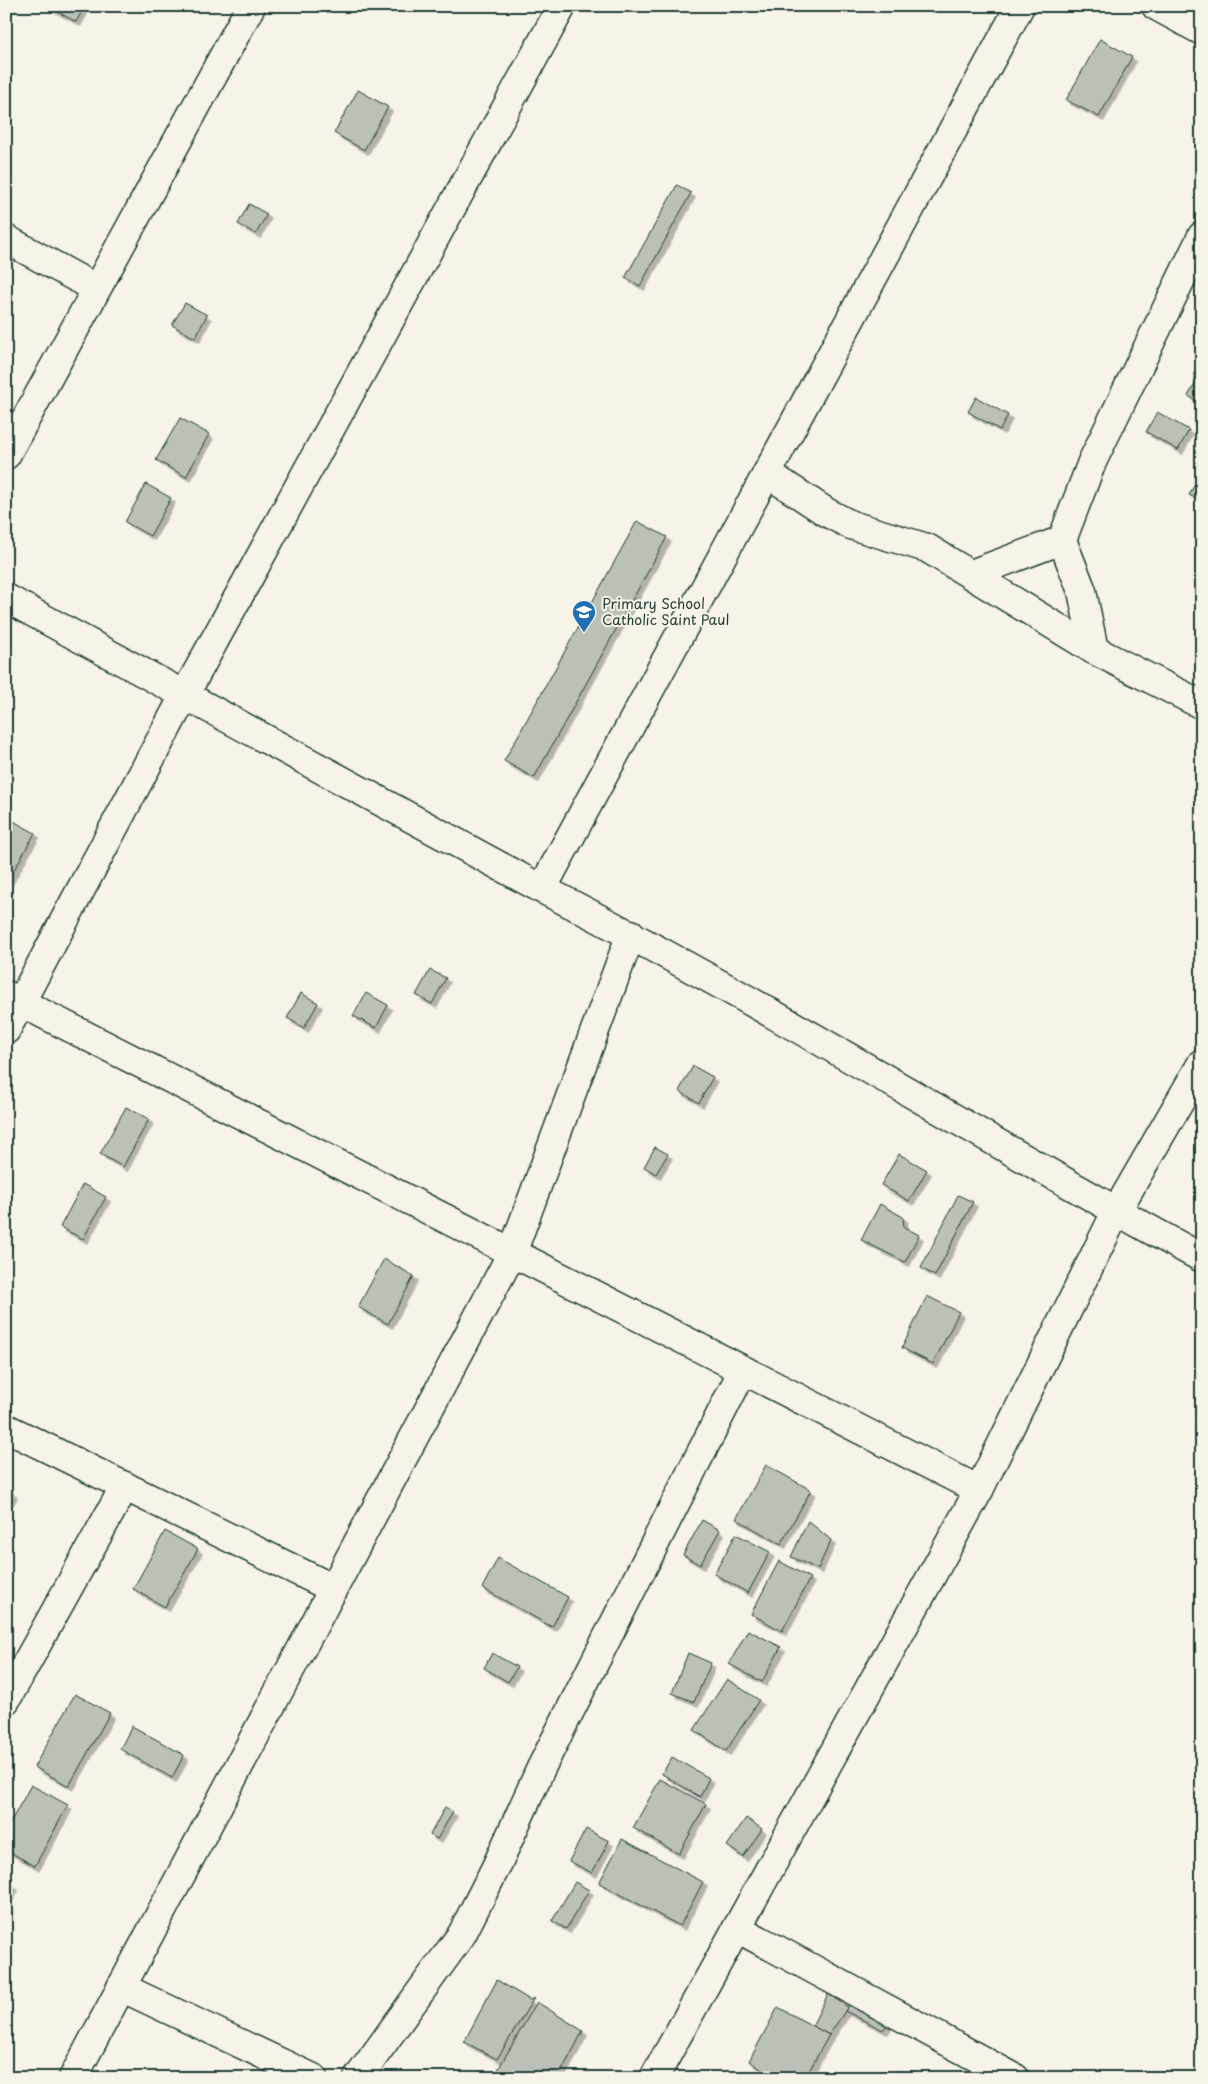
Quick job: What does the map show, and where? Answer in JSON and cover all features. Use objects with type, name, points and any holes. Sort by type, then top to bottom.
[{"type":"street","points":[[6,454],[95,288],[251,6]]},
{"type":"street","points":[[6,1030],[14,999],[184,696],[562,6]]},
{"type":"street","points":[[542,889],[1020,6]]},
{"type":"street","points":[[1156,6],[1202,32]]},
{"type":"street","points":[[1094,650],[1082,590],[1062,540],[1092,462],[1202,236]]},
{"type":"street","points":[[6,239],[95,288]]},
{"type":"street","points":[[767,473],[826,512],[851,525],[927,548],[1094,650],[1202,704]]},
{"type":"street","points":[[971,574],[1062,540]]},
{"type":"street","points":[[6,598],[542,889],[631,934],[1116,1212],[1202,1258]]},
{"type":"street","points":[[73,2078],[512,1253],[631,934]]},
{"type":"street","points":[[14,999],[979,1490]]},
{"type":"street","points":[[654,2078],[979,1490],[1116,1212],[1202,1063]]},
{"type":"street","points":[[358,2078],[462,1934],[497,1865],[541,1768],[743,1370]]},
{"type":"street","points":[[6,1428],[334,1589]]},
{"type":"street","points":[[6,1700],[125,1486]]},
{"type":"street","points":[[736,1928],[1015,2078]]},
{"type":"street","points":[[121,1988],[313,2078]]},
{"type":"building","points":[[47,6],[85,6],[76,22]]},
{"type":"building","points":[[1100,39],[1132,57],[1099,117],[1066,100]]},
{"type":"building","points":[[358,90],[388,107],[364,150],[334,133]]},
{"type":"building","points":[[677,185],[691,193],[640,286],[625,278]]},
{"type":"building","points":[[249,204],[267,214],[256,234],[238,224]]},
{"type":"building","points":[[185,303],[207,315],[195,338],[172,325]]},
{"type":"building","points":[[1202,372],[1202,404],[1188,396]]},
{"type":"building","points":[[976,397],[1008,415],[1000,430],[968,412]]},
{"type":"building","points":[[1157,412],[1189,430],[1178,450],[1146,432]]},
{"type":"building","points":[[180,418],[209,434],[186,477],[156,460]]},
{"type":"building","points":[[1202,471],[1202,502],[1189,495]]},
{"type":"building","points":[[146,484],[171,498],[150,536],[125,522]]},
{"type":"building","points":[[637,521],[667,537],[534,778],[504,761]]},
{"type":"building","points":[[6,817],[35,833],[6,884]]},
{"type":"building","points":[[430,970],[446,978],[432,1004],[416,995]]},
{"type":"building","points":[[301,993],[318,1003],[304,1028],[287,1018]]},
{"type":"building","points":[[366,993],[388,1005],[376,1028],[353,1016]]},
{"type":"building","points":[[693,1066],[713,1077],[699,1103],[679,1091]]},
{"type":"building","points":[[126,1107],[149,1119],[123,1167],[100,1154]]},
{"type":"building","points":[[655,1147],[668,1154],[656,1174],[644,1167]]},
{"type":"building","points":[[899,1154],[927,1170],[909,1201],[881,1185]]},
{"type":"building","points":[[83,1184],[106,1197],[83,1239],[60,1227]]},
{"type":"building","points":[[958,1195],[973,1202],[935,1276],[921,1268]]},
{"type":"building","points":[[880,1204],[903,1217],[904,1227],[919,1235],[905,1262],[861,1240]]},
{"type":"building","points":[[384,1259],[414,1276],[388,1324],[358,1307]]},
{"type":"building","points":[[927,1296],[959,1312],[933,1364],[902,1348]]},
{"type":"building","points":[[766,1465],[811,1490],[781,1544],[736,1519]]},
{"type":"building","points":[[6,1489],[13,1493],[6,1506]]},
{"type":"building","points":[[702,1520],[720,1530],[700,1565],[683,1555]]},
{"type":"building","points":[[808,1521],[831,1540],[818,1569],[791,1557]]},
{"type":"building","points":[[165,1531],[198,1549],[165,1607],[133,1589]]},
{"type":"building","points":[[736,1534],[770,1552],[748,1593],[714,1574]]},
{"type":"building","points":[[498,1558],[568,1597],[552,1627],[482,1588]]},
{"type":"building","points":[[779,1561],[810,1578],[782,1631],[751,1614]]},
{"type":"building","points":[[748,1630],[781,1647],[762,1682],[729,1664]]},
{"type":"building","points":[[492,1653],[517,1667],[508,1682],[484,1668]]},
{"type":"building","points":[[688,1653],[711,1663],[694,1702],[672,1693]]},
{"type":"building","points":[[727,1679],[759,1700],[726,1751],[694,1730]]},
{"type":"building","points":[[75,1694],[110,1713],[69,1786],[34,1767]]},
{"type":"building","points":[[132,1726],[184,1755],[172,1778],[120,1749]]},
{"type":"building","points":[[672,1757],[709,1778],[700,1797],[662,1774]]},
{"type":"building","points":[[660,1779],[706,1804],[679,1854],[633,1828]]},
{"type":"building","points":[[31,1785],[68,1805],[35,1866],[6,1850],[6,1830]]},
{"type":"building","points":[[445,1807],[453,1812],[437,1839],[430,1835]]},
{"type":"building","points":[[746,1818],[762,1829],[743,1857],[727,1846]]},
{"type":"building","points":[[586,1829],[609,1841],[592,1873],[569,1861]]},
{"type":"building","points":[[622,1839],[703,1882],[680,1926],[599,1883]]},
{"type":"building","points":[[6,1882],[14,1886],[6,1900]]},
{"type":"building","points":[[575,1882],[589,1890],[566,1929],[552,1921]]},
{"type":"building","points":[[497,1980],[530,2000],[534,1998],[497,2059],[464,2042]]},
{"type":"building","points":[[828,1994],[848,2007],[829,2035],[812,2026]]},
{"type":"building","points":[[853,1999],[892,2018],[883,2030],[845,2011]]},
{"type":"building","points":[[537,2002],[583,2031],[558,2078],[493,2078]]},
{"type":"building","points":[[778,2007],[829,2035],[805,2078],[761,2078],[764,2071],[749,2061]]},
{"type":"building","points":[[931,2071],[943,2078],[927,2078]]},
{"type":"place","name":"Primary School Catholic Saint Paul","points":[[584,633]]}]
